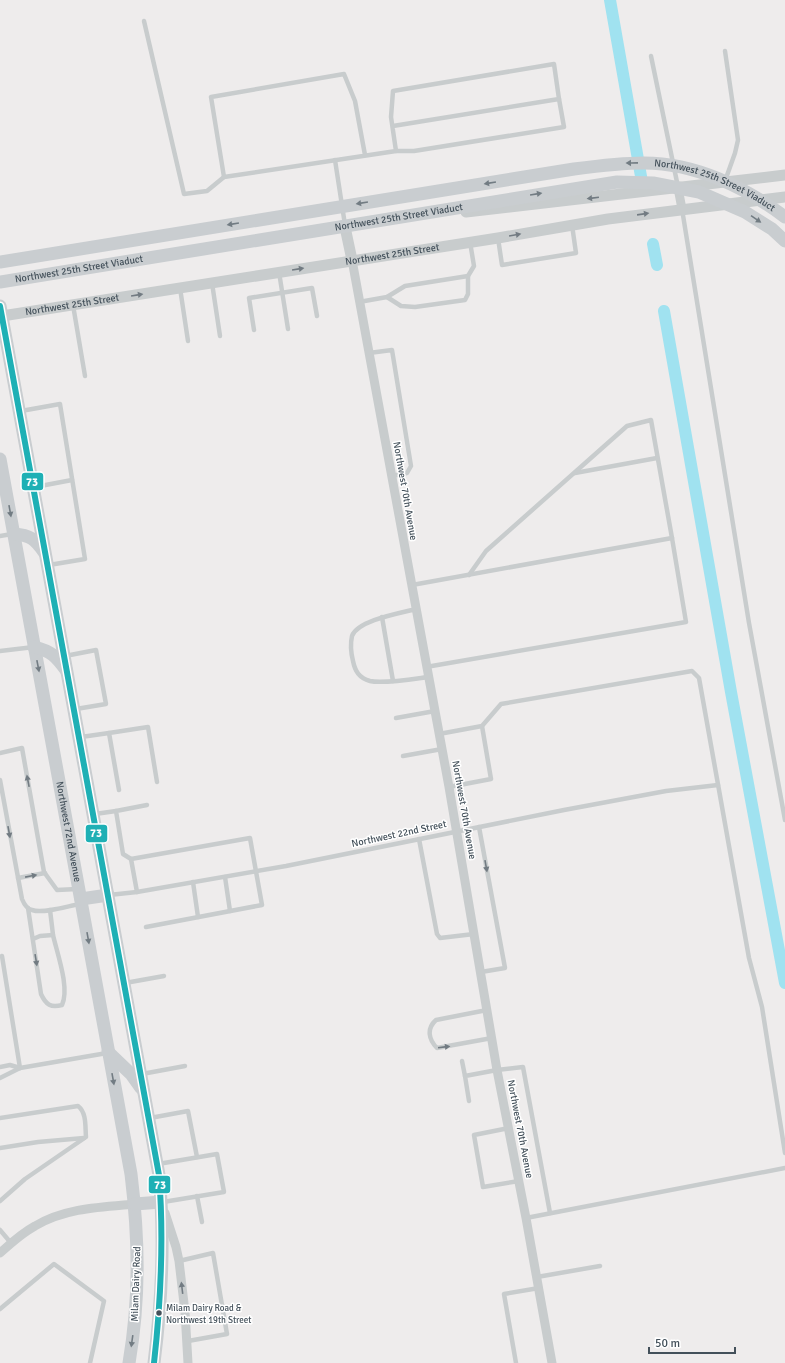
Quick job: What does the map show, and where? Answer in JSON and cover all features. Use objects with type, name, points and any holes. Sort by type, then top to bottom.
[{"type":"main road","name":"Northwest 25th Street Viaduct","points":[[0,262],[616,163],[646,163],[673,166],[710,175],[744,190],[785,217]]},
{"type":"main road","name":"Northwest 25th Street Viaduct","points":[[0,282],[618,182],[653,183],[699,192],[745,212],[772,229],[785,241]]},
{"type":"main road","points":[[1,313],[157,1164],[161,1202],[163,1251],[160,1314],[154,1363]]},
{"type":"main road","name":"Northwest 72nd Avenue","points":[[0,459],[81,897],[131,1174],[135,1204]]},
{"type":"main road","points":[[14,534],[25,534],[36,541],[47,559]]},
{"type":"main road","points":[[34,647],[46,650],[56,656],[68,673]]},
{"type":"main road","points":[[81,897],[108,895]]},
{"type":"main road","points":[[108,1052],[131,1074],[144,1093]]},
{"type":"main road","points":[[135,1204],[161,1202]]},
{"type":"main road","name":"Milam Dairy Road","points":[[129,1363],[133,1336],[137,1280],[138,1241],[135,1204]]},
{"type":"street","points":[[0,276],[345,227],[785,175]]},
{"type":"street","points":[[678,188],[682,209]]},
{"type":"street","name":"Northwest 25th Street","points":[[1,313],[73,305],[572,225],[682,209],[785,197]]},
{"type":"street","points":[[345,227],[352,260]]},
{"type":"street","name":"Northwest 70th Avenue","points":[[352,260],[449,787],[497,1070],[519,1180],[552,1363]]},
{"type":"street","points":[[161,1202],[176,1247],[179,1261],[188,1341],[188,1363]]},
{"type":"street","points":[[0,1253],[35,1226],[57,1216],[86,1209],[135,1204]]},
{"type":"lane","points":[[144,21],[184,194],[207,191],[224,177],[396,151],[414,151],[564,127],[554,64],[393,91],[391,117],[396,151]]},
{"type":"lane","points":[[724,182],[734,158],[738,140],[725,51]]},
{"type":"lane","points":[[651,56],[678,188]]},
{"type":"lane","points":[[224,177],[211,96],[344,74],[355,101],[365,156]]},
{"type":"lane","points":[[393,126],[559,99]]},
{"type":"lane","points":[[335,160],[345,227]]},
{"type":"lane","points":[[682,209],[749,623],[785,820]]},
{"type":"lane","points":[[498,238],[502,265],[576,253],[572,225]]},
{"type":"lane","points":[[387,297],[401,306],[415,307],[465,300],[468,294],[468,276],[474,266],[470,242]]},
{"type":"lane","points":[[280,272],[288,329]]},
{"type":"lane","points":[[359,302],[387,297],[405,286],[468,276]]},
{"type":"lane","points":[[212,283],[220,336]]},
{"type":"lane","points":[[180,288],[188,341]]},
{"type":"lane","points":[[254,330],[249,298],[312,288],[317,316]]},
{"type":"lane","points":[[73,305],[85,376]]},
{"type":"lane","points":[[369,353],[392,350],[411,466],[407,473],[391,476]]},
{"type":"lane","points":[[20,411],[60,404],[85,559],[47,559]]},
{"type":"lane","points":[[426,667],[686,622],[650,420],[627,426],[486,551],[469,575]]},
{"type":"lane","points":[[574,474],[657,458]]},
{"type":"lane","points":[[34,488],[72,480]]},
{"type":"lane","points":[[0,536],[14,534]]},
{"type":"lane","points":[[412,585],[672,538]]},
{"type":"lane","points":[[416,609],[382,617],[362,627],[353,635],[350,650],[354,668],[361,677],[370,681],[428,678]]},
{"type":"lane","points":[[382,617],[393,680]]},
{"type":"lane","points":[[0,652],[34,647]]},
{"type":"lane","points":[[65,656],[96,650],[106,704],[74,710]]},
{"type":"lane","points":[[439,734],[482,726],[501,704],[692,671],[699,678],[748,958],[762,1007],[785,1153]]},
{"type":"lane","points":[[396,718],[435,711]]},
{"type":"lane","points":[[449,787],[491,779],[482,726]]},
{"type":"lane","points":[[79,737],[148,727],[157,782]]},
{"type":"lane","points":[[109,733],[119,790]]},
{"type":"lane","points":[[0,753],[22,748],[45,873],[57,890],[81,897]]},
{"type":"lane","points":[[403,756],[442,749]]},
{"type":"lane","points":[[0,780],[22,899],[28,908],[41,994],[44,1002],[50,1006],[62,1005],[65,1000],[64,984],[53,935],[50,910]]},
{"type":"lane","name":"Northwest 22nd Street","points":[[108,895],[137,892],[255,872],[456,831],[666,791],[718,785]]},
{"type":"lane","points":[[93,814],[147,805]]},
{"type":"lane","points":[[116,810],[123,854],[131,859],[250,838],[262,905],[146,927]]},
{"type":"lane","points":[[480,827],[505,968],[481,972]]},
{"type":"lane","points":[[419,839],[437,934],[440,938],[474,934]]},
{"type":"lane","points":[[131,859],[137,892]]},
{"type":"lane","points":[[18,878],[45,873]]},
{"type":"lane","points":[[225,877],[230,911]]},
{"type":"lane","points":[[193,882],[198,917]]},
{"type":"lane","points":[[28,908],[33,911],[50,910],[81,897]]},
{"type":"lane","points":[[33,939],[40,936],[53,935]]},
{"type":"lane","points":[[2,956],[20,1068]]},
{"type":"lane","points":[[123,983],[164,976]]},
{"type":"lane","points":[[488,1010],[436,1020],[431,1024],[429,1029],[430,1038],[438,1048],[492,1038]]},
{"type":"lane","points":[[0,1078],[20,1068],[108,1052]]},
{"type":"lane","points":[[462,1060],[469,1101]]},
{"type":"lane","points":[[0,1066],[10,1065],[20,1068]]},
{"type":"lane","points":[[140,1074],[185,1066]]},
{"type":"lane","points":[[465,1076],[523,1067],[550,1213]]},
{"type":"lane","points":[[0,1118],[78,1106],[82,1109],[84,1116],[86,1137]]},
{"type":"lane","points":[[149,1118],[188,1111],[196,1158]]},
{"type":"lane","points":[[509,1128],[474,1135],[484,1187],[519,1180]]},
{"type":"lane","points":[[0,1148],[86,1137]]},
{"type":"lane","points":[[0,1201],[25,1179],[86,1137]]},
{"type":"lane","points":[[157,1164],[217,1154],[224,1192],[161,1202]]},
{"type":"lane","points":[[526,1218],[785,1168]]},
{"type":"lane","points":[[197,1196],[202,1222]]},
{"type":"lane","points":[[0,1230],[11,1243]]},
{"type":"lane","points":[[179,1261],[213,1253],[227,1334],[188,1341]]},
{"type":"lane","points":[[0,1309],[54,1264],[104,1301],[90,1363]]},
{"type":"lane","points":[[537,1277],[600,1266]]},
{"type":"lane","points":[[516,1363],[504,1294],[539,1288]]},
{"type":"waterway","points":[[610,0],[642,182]]},
{"type":"waterway","points":[[653,244],[657,265]]},
{"type":"waterway","points":[[664,311],[731,692],[785,983]]},
{"type":"transit line","name":"73","points":[[0,306],[159,1175],[161,1199],[161,1269],[154,1363]]},
{"type":"place","name":"Milam Dairy Road & Northwest 19th Street","points":[[159,1313]]}]
